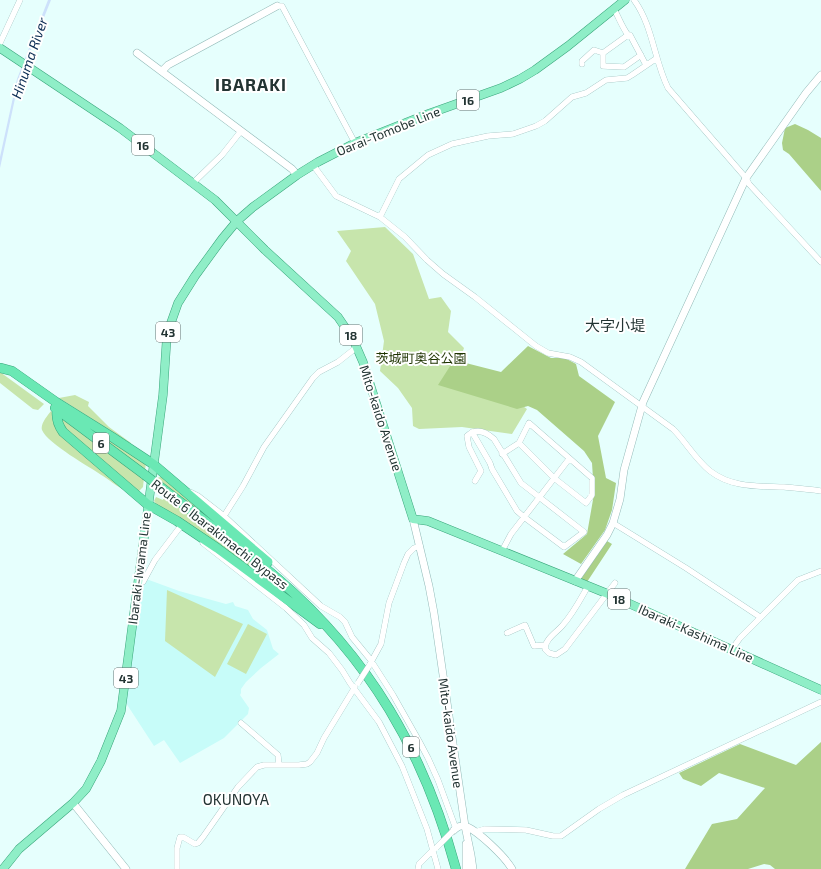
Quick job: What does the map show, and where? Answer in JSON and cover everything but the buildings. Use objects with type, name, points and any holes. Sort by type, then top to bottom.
[{"type":"highway","name":"Route 6 Ibarakimachi Bypass","points":[[1,368],[55,406],[251,556],[295,594],[326,624],[371,681],[400,726],[414,753],[440,814],[456,869]]},
{"type":"highway","points":[[55,406],[112,437],[153,464],[252,547],[320,613],[326,624]]},
{"type":"highway","points":[[55,406],[58,422],[63,432],[147,504],[217,548],[338,639]]},
{"type":"main road","name":"Oarai-Tomobe Line","points":[[237,221],[253,207],[297,175],[355,143],[428,114],[501,88],[520,79],[541,66],[625,0]]},
{"type":"main road","name":"Mito-kaido Avenue","points":[[1,47],[64,92],[120,128],[193,182],[215,200],[265,250],[331,310],[343,324],[357,347],[373,390],[413,519]]},
{"type":"main road","name":"Ibaraki-Iwama Line","points":[[3,869],[19,849],[73,803],[86,789],[101,761],[121,710],[147,504],[163,395],[166,340],[173,315],[187,288],[222,239],[237,221]]},
{"type":"main road","name":"Ibaraki-Kashima Line","points":[[413,519],[428,521],[575,580],[821,690]]},
{"type":"street","points":[[1,47],[20,0]]},
{"type":"street","points":[[634,0],[642,13],[668,88],[746,178],[749,184],[821,262]]},
{"type":"street","points":[[162,71],[168,65],[277,6],[282,6],[355,143]]},
{"type":"street","points":[[614,9],[621,25],[628,35],[630,35],[646,65]]},
{"type":"street","points":[[603,53],[628,35]]},
{"type":"street","points":[[582,64],[582,61],[594,50],[603,53]]},
{"type":"street","points":[[137,53],[292,169],[297,175]]},
{"type":"street","points":[[603,53],[603,66],[624,67],[641,55]]},
{"type":"street","points":[[380,217],[399,179],[428,155],[452,144],[488,136],[513,134],[536,126],[545,121],[572,97],[586,93],[606,80],[627,78],[657,58]]},
{"type":"street","points":[[575,580],[607,535],[613,523],[620,499],[624,470],[642,407],[746,178],[806,93],[821,75]]},
{"type":"street","points":[[193,182],[222,155],[241,131]]},
{"type":"street","points":[[313,165],[336,196],[380,217],[405,237],[443,274],[475,297],[536,346],[548,353],[570,357],[581,362],[673,429],[710,471],[729,482],[743,485],[821,491]]},
{"type":"street","points":[[224,516],[243,486],[264,447],[313,378],[319,372],[338,362],[357,347]]},
{"type":"street","points":[[502,454],[519,443],[529,422],[592,478],[592,495],[586,503],[554,478],[519,443]]},
{"type":"street","points":[[472,432],[512,503],[524,517],[564,547],[584,532],[539,498],[519,480],[494,439],[489,435],[477,431],[472,432],[467,436],[469,447],[481,471],[475,481]]},
{"type":"street","points":[[502,551],[511,534],[569,459]]},
{"type":"street","points":[[184,491],[198,496],[224,516],[321,606],[340,617],[344,622],[370,664],[393,694],[419,741],[438,780],[454,830]]},
{"type":"street","name":"Mito-kaido Avenue","points":[[413,519],[434,613],[465,829]]},
{"type":"street","points":[[613,523],[686,568],[760,617]]},
{"type":"street","points":[[137,584],[143,582],[155,560],[179,524],[304,625],[318,644],[338,664],[379,722],[402,766],[421,813],[434,849],[438,869]]},
{"type":"street","points":[[177,869],[177,848],[180,837],[183,837],[195,844],[198,843],[238,787],[253,770],[264,765],[307,764],[314,758],[324,738],[381,644],[389,603],[404,563],[408,554],[414,548],[420,546]]},
{"type":"street","points":[[732,650],[740,638],[798,580],[821,572]]},
{"type":"street","points":[[588,586],[570,617],[545,645],[546,651],[552,654],[560,654],[608,594],[615,583]]},
{"type":"street","points":[[507,633],[525,625],[534,646],[545,645]]},
{"type":"street","points":[[475,832],[486,829],[526,830],[553,836],[561,836],[599,809],[623,795],[821,702]]},
{"type":"street","points":[[241,723],[278,755],[279,765]]},
{"type":"street","points":[[73,803],[126,869]]},
{"type":"street","points":[[465,829],[466,869]]},
{"type":"street","points":[[465,829],[473,869]]},
{"type":"street","points":[[418,869],[419,864],[454,830],[465,829],[475,832],[498,851],[512,869]]},
{"type":"shaded area","points":[[48,0],[51,0],[19,80],[0,168],[0,157],[17,79]]},
{"type":"shaded area","points":[[149,580],[179,591],[226,604],[233,602],[235,606],[248,610],[253,619],[267,630],[273,649],[279,654],[261,668],[246,682],[241,689],[240,695],[249,708],[248,714],[224,738],[180,763],[164,740],[154,746],[126,703],[140,590],[145,581]]},
{"type":"green space","points":[[795,124],[821,138],[821,191],[789,154],[783,150],[782,143],[785,128]]},
{"type":"green space","name":"茨城町奥谷公園","points":[[385,227],[413,254],[429,299],[441,297],[451,311],[448,332],[464,348],[459,362],[527,409],[512,434],[462,427],[419,429],[413,426],[412,408],[398,388],[380,371],[384,341],[375,304],[346,261],[351,251],[337,231]]},
{"type":"green space","points":[[528,346],[551,358],[565,358],[576,364],[579,376],[615,402],[598,436],[606,478],[616,483],[612,510],[605,530],[581,564],[563,554],[587,534],[594,494],[592,463],[584,451],[537,410],[528,406],[517,409],[438,385],[454,360],[501,372]]},
{"type":"green space","points":[[0,372],[44,404],[38,410],[33,409],[0,383]]},
{"type":"green space","points":[[75,395],[89,402],[88,406],[109,427],[131,443],[59,398]]},
{"type":"green space","points":[[65,410],[146,461],[145,472]]},
{"type":"green space","points":[[51,411],[55,417],[130,492],[119,487],[70,455],[46,436],[42,430],[42,425]]},
{"type":"green space","points":[[59,414],[144,478],[143,487],[138,492],[63,429]]},
{"type":"green space","points":[[164,476],[254,551],[157,481],[157,478]]},
{"type":"green space","points":[[164,494],[257,566],[253,571],[157,505],[154,501],[156,497],[163,500]]},
{"type":"green space","points":[[607,541],[612,544],[587,582],[580,579]]},
{"type":"green space","points":[[167,590],[243,624],[215,677],[165,641]]},
{"type":"green space","points":[[248,624],[267,634],[246,674],[227,664]]},
{"type":"green space","points":[[821,742],[821,869],[775,869],[770,865],[764,864],[748,869],[685,869],[712,824],[737,819],[765,788],[719,773],[701,786],[683,779],[679,773],[740,744],[796,765]]},
{"type":"district","name":"IBARAKI","points":[[251,84]]},
{"type":"district","name":"大字小堤","points":[[615,325]]},
{"type":"district","name":"OKUNOYA","points":[[236,799]]},
{"type":"water label","name":"Hinuma River","points":[[29,58]]}]
